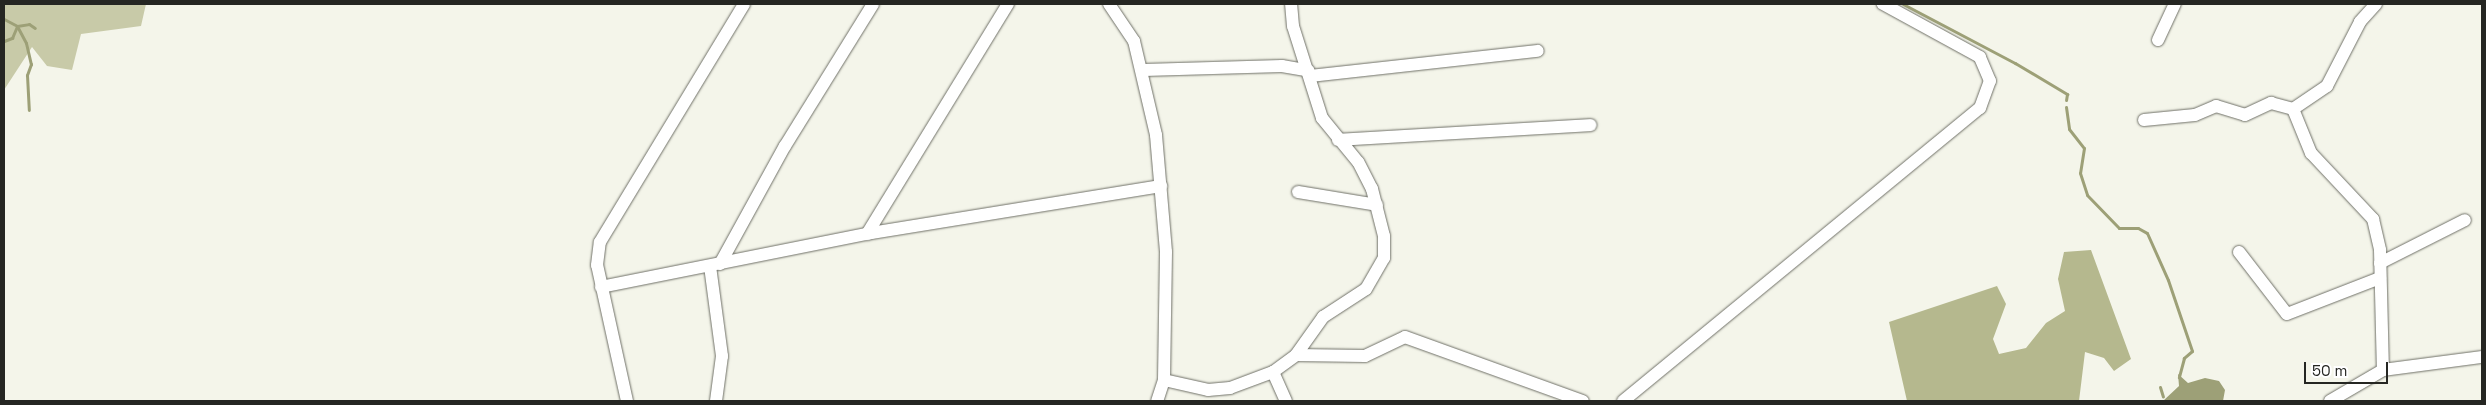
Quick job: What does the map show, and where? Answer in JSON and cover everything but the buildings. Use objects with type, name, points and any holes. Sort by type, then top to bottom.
[{"type":"street","points":[[627,401],[601,287],[600,242],[744,4]]},
{"type":"street","points":[[716,401],[722,356],[715,265],[785,146],[873,4]]},
{"type":"street","points":[[867,234],[1008,4]]},
{"type":"street","points":[[1109,4],[1134,41],[1144,70],[1161,186],[1166,252],[1164,380],[1157,401]]},
{"type":"street","points":[[1164,380],[1208,390],[1230,388],[1273,372],[1296,355],[1323,317],[1366,289],[1379,270],[1385,248],[1377,205],[1366,174],[1322,118],[1293,26],[1291,4]]},
{"type":"street","points":[[1623,401],[1980,108],[1990,81],[1980,56],[1884,4]]},
{"type":"street","points":[[2158,40],[2175,4]]},
{"type":"street","points":[[2144,120],[2195,115],[2216,106],[2244,115],[2270,103],[2292,109],[2327,86],[2360,22],[2376,4]]},
{"type":"street","points":[[1144,70],[1282,66],[1309,74],[1538,51]]},
{"type":"street","points":[[2292,109],[2311,153],[2370,211],[2380,263],[2384,370]]},
{"type":"street","points":[[1338,140],[1591,125]]},
{"type":"street","points":[[601,287],[867,234],[1161,186]]},
{"type":"street","points":[[1298,192],[1377,205]]},
{"type":"street","points":[[2380,263],[2465,220]]},
{"type":"street","points":[[2239,252],[2287,314],[2380,278]]},
{"type":"street","points":[[1296,355],[1364,356],[1406,337],[1583,401]]},
{"type":"street","points":[[2330,401],[2384,370],[2482,357]]},
{"type":"street","points":[[1273,372],[1286,401]]},
{"type":"shaded area","points":[[4,4],[146,4],[141,26],[81,34],[72,70],[47,66],[32,47],[4,90]]},
{"type":"shaded area","points":[[2091,250],[2131,359],[2114,371],[2104,358],[2085,352],[2079,401],[1907,401],[1889,322],[1997,286],[2006,304],[1993,339],[1999,354],[2026,348],[2046,323],[2065,311],[2058,279],[2064,252]]},
{"type":"shaded area","points":[[2178,374],[2188,383],[2205,378],[2219,381],[2225,390],[2223,401],[2163,401],[2179,386]]},
{"type":"waterway","points":[[1903,4],[2015,63],[2067,94],[2066,100]]},
{"type":"waterway","points":[[4,19],[17,26],[26,43],[31,64],[27,75],[29,110]]},
{"type":"waterway","points":[[4,41],[12,38],[17,26],[29,24],[35,28]]},
{"type":"waterway","points":[[2066,107],[2069,129],[2084,148],[2080,173],[2087,195],[2119,228],[2138,228],[2147,233],[2168,280],[2192,351],[2184,358],[2179,377]]},
{"type":"waterway","points":[[2160,387],[2163,397]]}]
